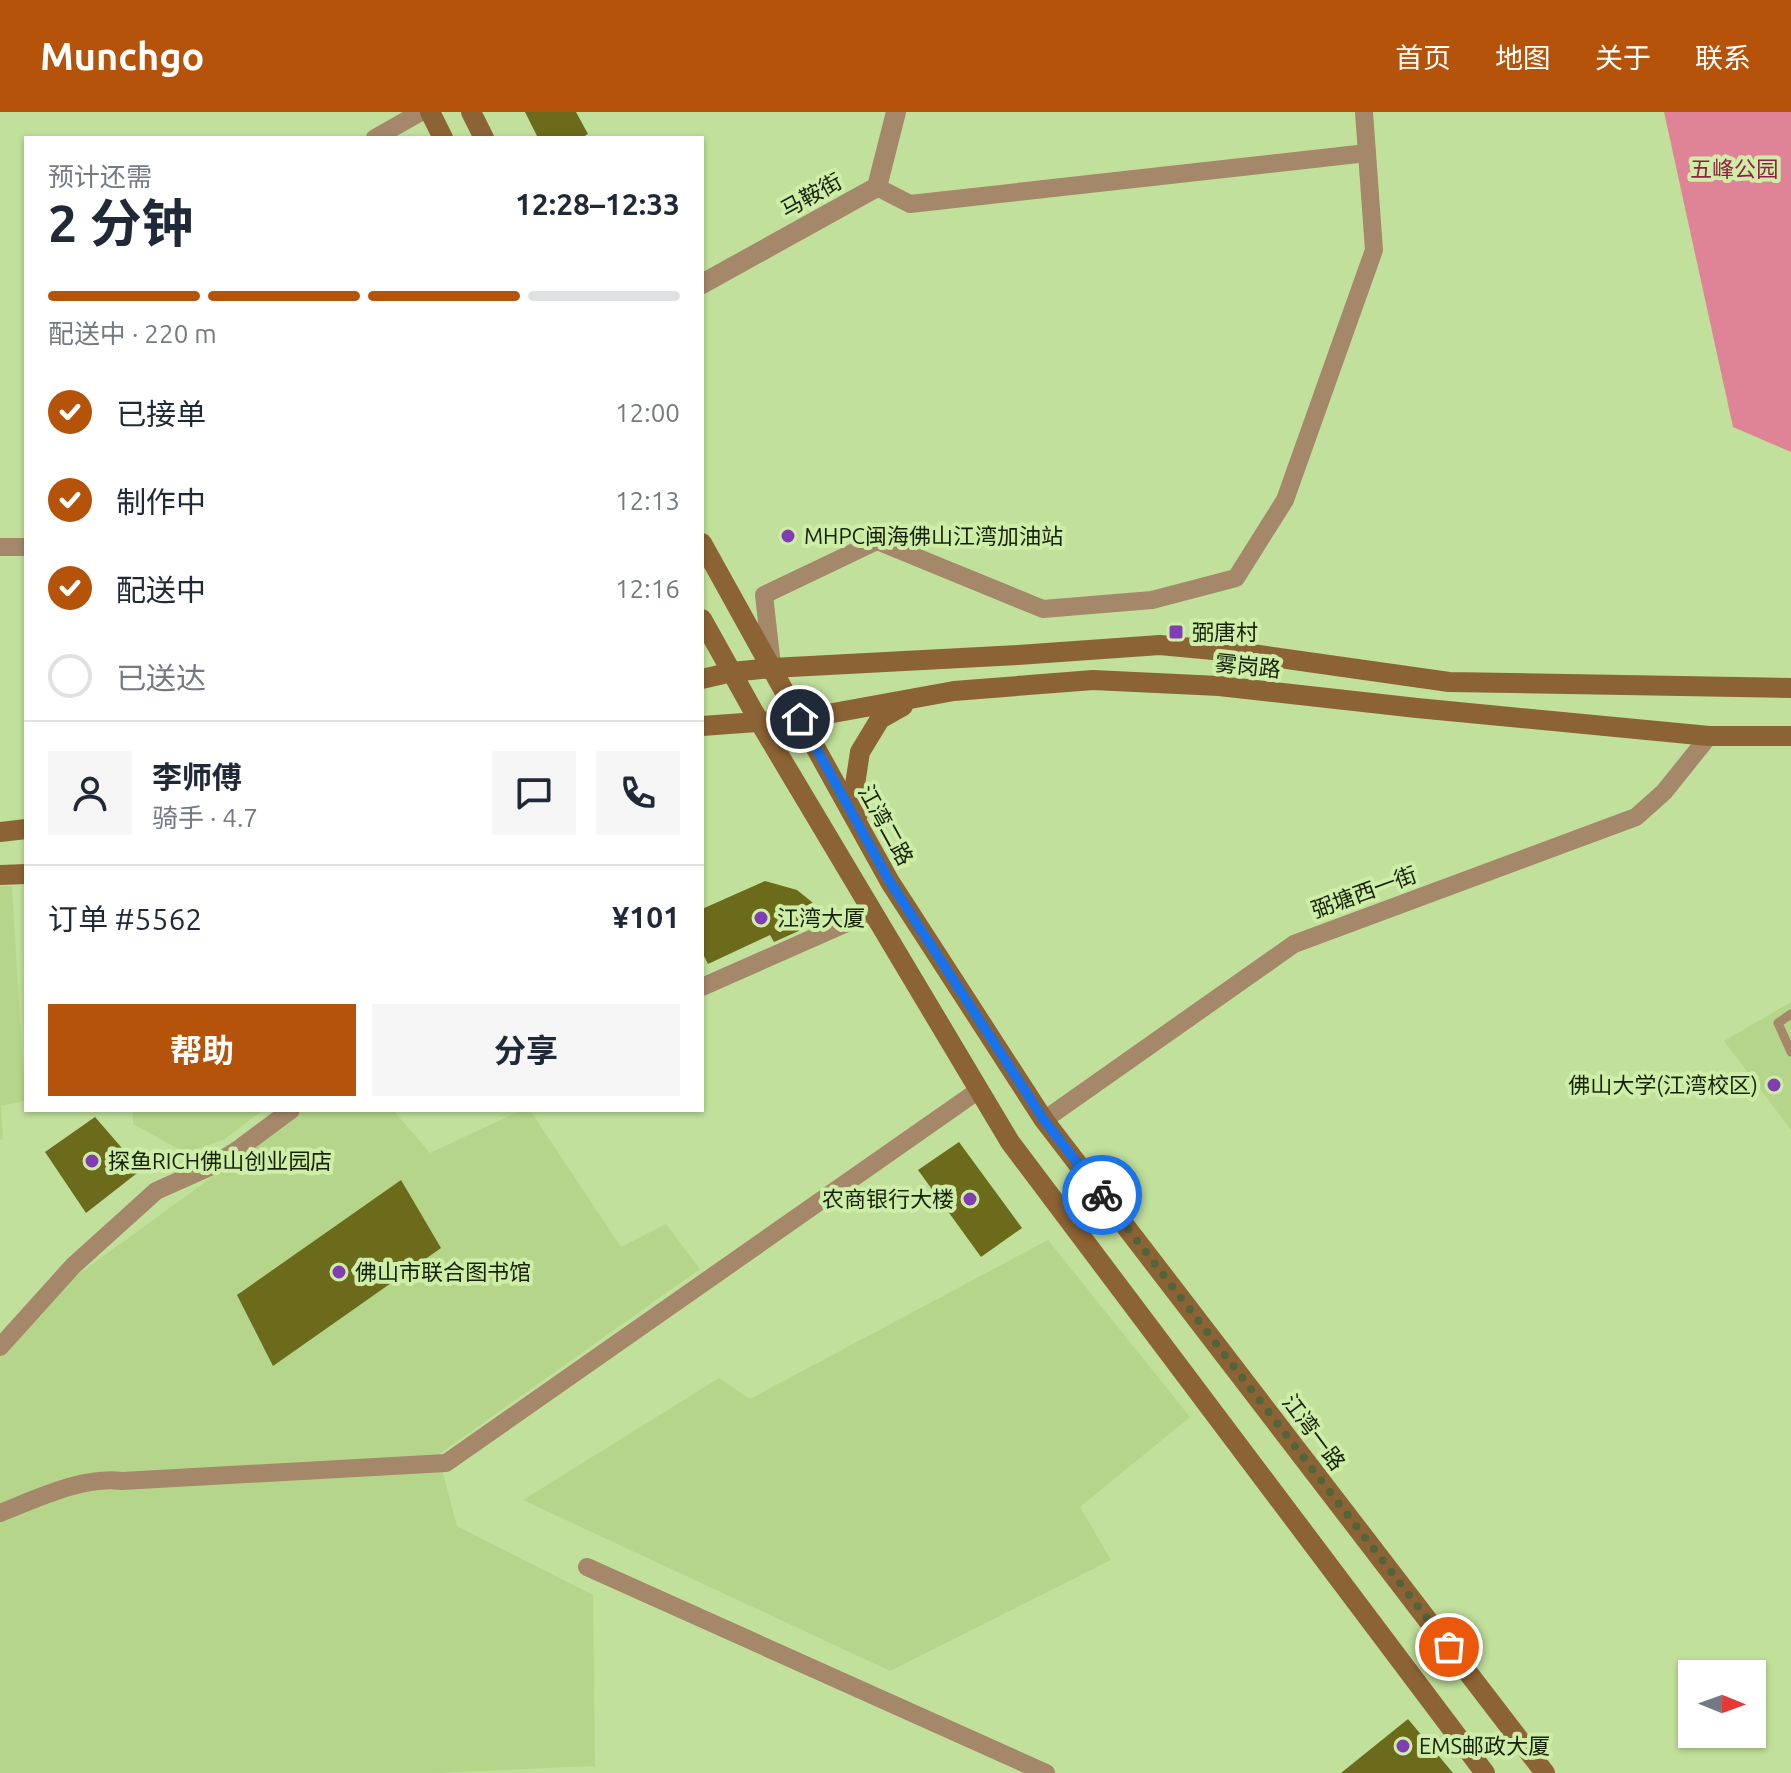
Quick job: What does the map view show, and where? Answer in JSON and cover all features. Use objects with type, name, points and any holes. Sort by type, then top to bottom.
[{"type":"main road","points":[[430,112],[442,136]]},
{"type":"main road","points":[[471,112],[483,136]]},
{"type":"main road","name":"江湾二路","points":[[704,547],[890,882],[1044,1120]]},
{"type":"main road","points":[[704,623],[760,723],[1010,1142],[1485,1773]]},
{"type":"main road","name":"雾岗路","points":[[704,679],[772,668],[1160,645],[1245,653],[1449,682],[1791,688]]},
{"type":"main road","name":"雾岗路","points":[[704,726],[800,719],[954,691],[1093,680],[1203,685],[1709,736],[1791,736]]},
{"type":"main road","points":[[861,830],[854,791],[860,752],[880,719],[920,697]]},
{"type":"main road","points":[[0,832],[24,829]]},
{"type":"main road","points":[[0,875],[24,874]]},
{"type":"main road","name":"江湾一路","points":[[1044,1120],[1545,1773]]},
{"type":"street","points":[[379,136],[421,112]]},
{"type":"street","name":"马鞍街","points":[[704,283],[877,187],[896,112]]},
{"type":"street","points":[[772,668],[764,595],[877,541],[1043,609],[1152,600],[1236,578],[1285,500],[1374,250],[1364,112]]},
{"type":"street","points":[[877,187],[910,204],[1367,153]]},
{"type":"street","points":[[0,547],[24,547]]},
{"type":"street","name":"弼塘西一街","points":[[1044,1120],[1294,944],[1636,817],[1664,792],[1709,736]]},
{"type":"street","points":[[704,986],[872,912]]},
{"type":"street","points":[[0,1513],[60,1489],[109,1479],[122,1481],[446,1463],[979,1090]]},
{"type":"street","points":[[0,1347],[73,1266],[156,1191],[212,1166],[288,1112]]},
{"type":"street","points":[[587,1567],[1046,1773]]},
{"type":"lane","points":[[1791,1014],[1778,1023],[1791,1052]]},
{"type":"shaded area","points":[[0,886],[12,886],[24,1101],[1,1106],[3,1139],[0,1140]]},
{"type":"shaded area","name":"佛山大学(江湾校区)","points":[[1791,1002],[1791,1130],[1724,1041]]},
{"type":"shaded area","points":[[133,1112],[260,1112],[225,1139],[186,1153],[133,1124]]},
{"type":"shaded area","points":[[301,1112],[395,1112],[430,1153],[518,1112],[531,1112],[621,1247],[666,1224],[700,1269],[438,1455],[457,1526],[593,1595],[595,1766],[435,1773],[0,1773],[0,1337],[17,1319]]},
{"type":"shaded area","points":[[1048,1240],[1190,1417],[1080,1507],[1111,1560],[890,1671],[523,1500],[719,1378],[750,1399]]},
{"type":"green space","name":"五峰公园","points":[[1664,112],[1791,112],[1791,452],[1733,427]]},
{"type":"building","points":[[525,112],[576,112],[588,134],[584,136],[537,136]]},
{"type":"building","name":"江湾大厦","points":[[765,881],[797,890],[812,902],[821,921],[774,942],[770,935],[708,964],[704,956],[704,908]]},
{"type":"building","name":"探鱼RICH佛山创业园店","points":[[95,1117],[141,1170],[86,1213],[45,1152]]},
{"type":"building","name":"农商银行大楼","points":[[959,1142],[1022,1228],[981,1257],[918,1170]]},
{"type":"building","name":"佛山市联合图书馆","points":[[401,1180],[441,1248],[273,1366],[237,1295]]},
{"type":"building","name":"EMS邮政大厦","points":[[1408,1719],[1453,1773],[1341,1773]]},
{"type":"way so far","points":[[1102,1195],[1449,1647]]},
{"type":"place","name":"MHPC闽海佛山江湾加油站","points":[[788,536]]},
{"type":"place","name":"弼唐村","points":[[1176,632]]},
{"type":"place","name":"江湾大厦","points":[[761,918]]},
{"type":"place","name":"佛山大学(江湾校区)","points":[[1774,1085]]},
{"type":"place","name":"探鱼RICH佛山创业园店","points":[[92,1161]]},
{"type":"place","name":"农商银行大楼","points":[[970,1199]]},
{"type":"place","name":"佛山市联合图书馆","points":[[339,1272]]},
{"type":"place","name":"EMS邮政大厦","points":[[1403,1746]]},
{"type":"route","points":[[800,719],[890,882],[1044,1120],[1102,1195]]}]
